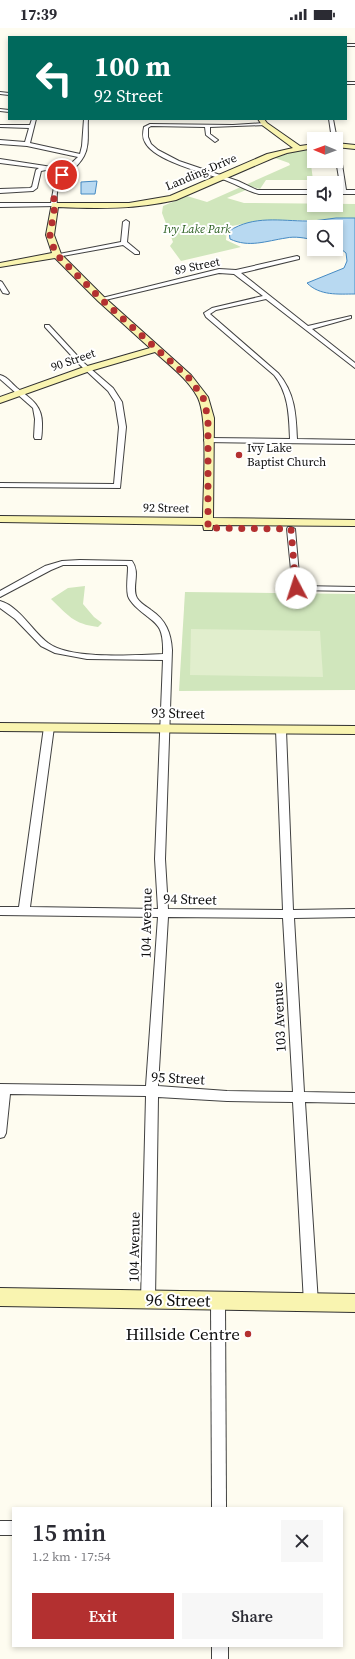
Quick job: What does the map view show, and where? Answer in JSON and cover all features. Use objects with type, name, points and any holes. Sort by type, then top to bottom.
[{"type":"street","points":[[27,144],[34,120]]},
{"type":"street","points":[[86,120],[84,129],[84,151],[82,156],[67,171],[58,203],[55,205],[50,235],[52,244],[57,255],[101,299],[191,380],[203,397],[208,418],[208,524]]},
{"type":"street","points":[[331,120],[334,132]]},
{"type":"street","points":[[298,148],[263,121],[207,126],[148,126],[146,128],[145,137],[148,144],[156,151],[173,160],[221,177],[253,191],[307,192]]},
{"type":"street","points":[[0,126],[32,127]]},
{"type":"street","points":[[207,126],[208,134],[216,140]]},
{"type":"street","points":[[0,142],[27,144],[82,156]]},
{"type":"street","points":[[343,145],[355,146]]},
{"type":"street","name":"Landing Drive","points":[[55,205],[126,205],[162,201],[270,156],[307,147]]},
{"type":"street","points":[[0,161],[23,163],[44,169],[67,171]]},
{"type":"street","points":[[340,168],[344,192],[355,192]]},
{"type":"street","points":[[0,191],[31,190],[34,188],[39,170],[44,169]]},
{"type":"street","points":[[0,205],[55,205]]},
{"type":"street","points":[[124,242],[126,222]]},
{"type":"street","points":[[0,266],[124,242]]},
{"type":"street","points":[[124,242],[137,254]]},
{"type":"street","name":"89 Street","points":[[101,299],[219,271],[236,272],[297,258]]},
{"type":"street","points":[[236,272],[355,366]]},
{"type":"street","points":[[0,283],[6,293]]},
{"type":"street","points":[[267,297],[214,309],[207,313],[208,316],[276,374],[282,381],[289,392],[294,441]]},
{"type":"street","points":[[307,328],[349,317]]},
{"type":"street","points":[[0,485],[117,486],[123,425],[121,408],[112,391],[46,326]]},
{"type":"street","name":"90 Street","points":[[0,400],[87,368],[155,349]]},
{"type":"street","points":[[0,370],[4,372],[2,377],[37,409],[40,420],[38,437]]},
{"type":"street","points":[[208,440],[355,442]]},
{"type":"street","name":"92 Street","points":[[0,519],[208,524],[291,529],[355,529]]},
{"type":"street","name":"92 Street","points":[[0,526],[355,523]]},
{"type":"street","points":[[291,529],[296,588],[355,589]]},
{"type":"street","name":"104 Avenue","points":[[0,594],[48,568],[62,563],[87,562],[129,564],[132,567],[132,596],[138,604],[158,619],[164,627],[168,639],[160,858],[163,913],[152,1091],[148,1300]]},
{"type":"street","points":[[0,604],[18,618],[42,642],[54,651],[76,656],[167,657]]},
{"type":"street","name":"93 Street","points":[[0,727],[355,730]]},
{"type":"street","points":[[24,912],[49,727]]},
{"type":"street","name":"103 Avenue","points":[[281,730],[288,914],[311,1302]]},
{"type":"street","name":"94 Street","points":[[0,911],[288,914],[355,913]]},
{"type":"street","points":[[0,1133],[3,1089]]},
{"type":"street","name":"95 Street","points":[[3,1089],[152,1091],[227,1096],[355,1098]]},
{"type":"street","name":"96 Street","points":[[0,1298],[355,1303]]},
{"type":"street","points":[[218,1301],[219,1507]]},
{"type":"street","points":[[0,1528],[12,1528]]},
{"type":"street","points":[[220,1647],[220,1659]]},
{"type":"green space","name":"Ivy Lake Park","points":[[307,149],[307,168],[311,168],[312,176],[307,176],[307,180],[266,180],[260,189],[253,187],[227,198],[244,203],[307,204],[307,212],[343,212],[343,204],[355,204],[355,219],[257,221],[227,227],[226,240],[241,247],[181,261],[170,246],[173,242],[162,213],[163,206],[187,196],[207,202],[290,165],[289,163],[275,158],[291,152]]},
{"type":"green space","points":[[85,586],[83,604],[94,617],[102,623],[98,627],[82,624],[67,614],[51,599],[68,588]]},
{"type":"green space","points":[[185,592],[355,594],[355,690],[179,691]]},
{"type":"green space","points":[[191,629],[320,631],[323,677],[190,675]]},
{"type":"water","points":[[97,181],[95,194],[81,194],[81,182]]},
{"type":"water","points":[[355,218],[355,294],[323,292],[307,283],[344,268],[347,261],[346,253],[343,251],[343,220],[319,220]]},
{"type":"water","points":[[267,220],[307,221],[307,239],[293,237],[251,243],[237,242],[230,239],[229,231],[238,226]]},
{"type":"place","name":"Ivy Lake Baptist Church","points":[[239,455]]},
{"type":"place","name":"Hillside Centre","points":[[248,1334]]},
{"type":"route","points":[[62,175],[57,185],[53,203],[55,205],[50,228],[52,244],[57,255],[101,299],[188,377],[199,390],[206,403],[208,411],[208,528],[291,529],[296,588]]}]
